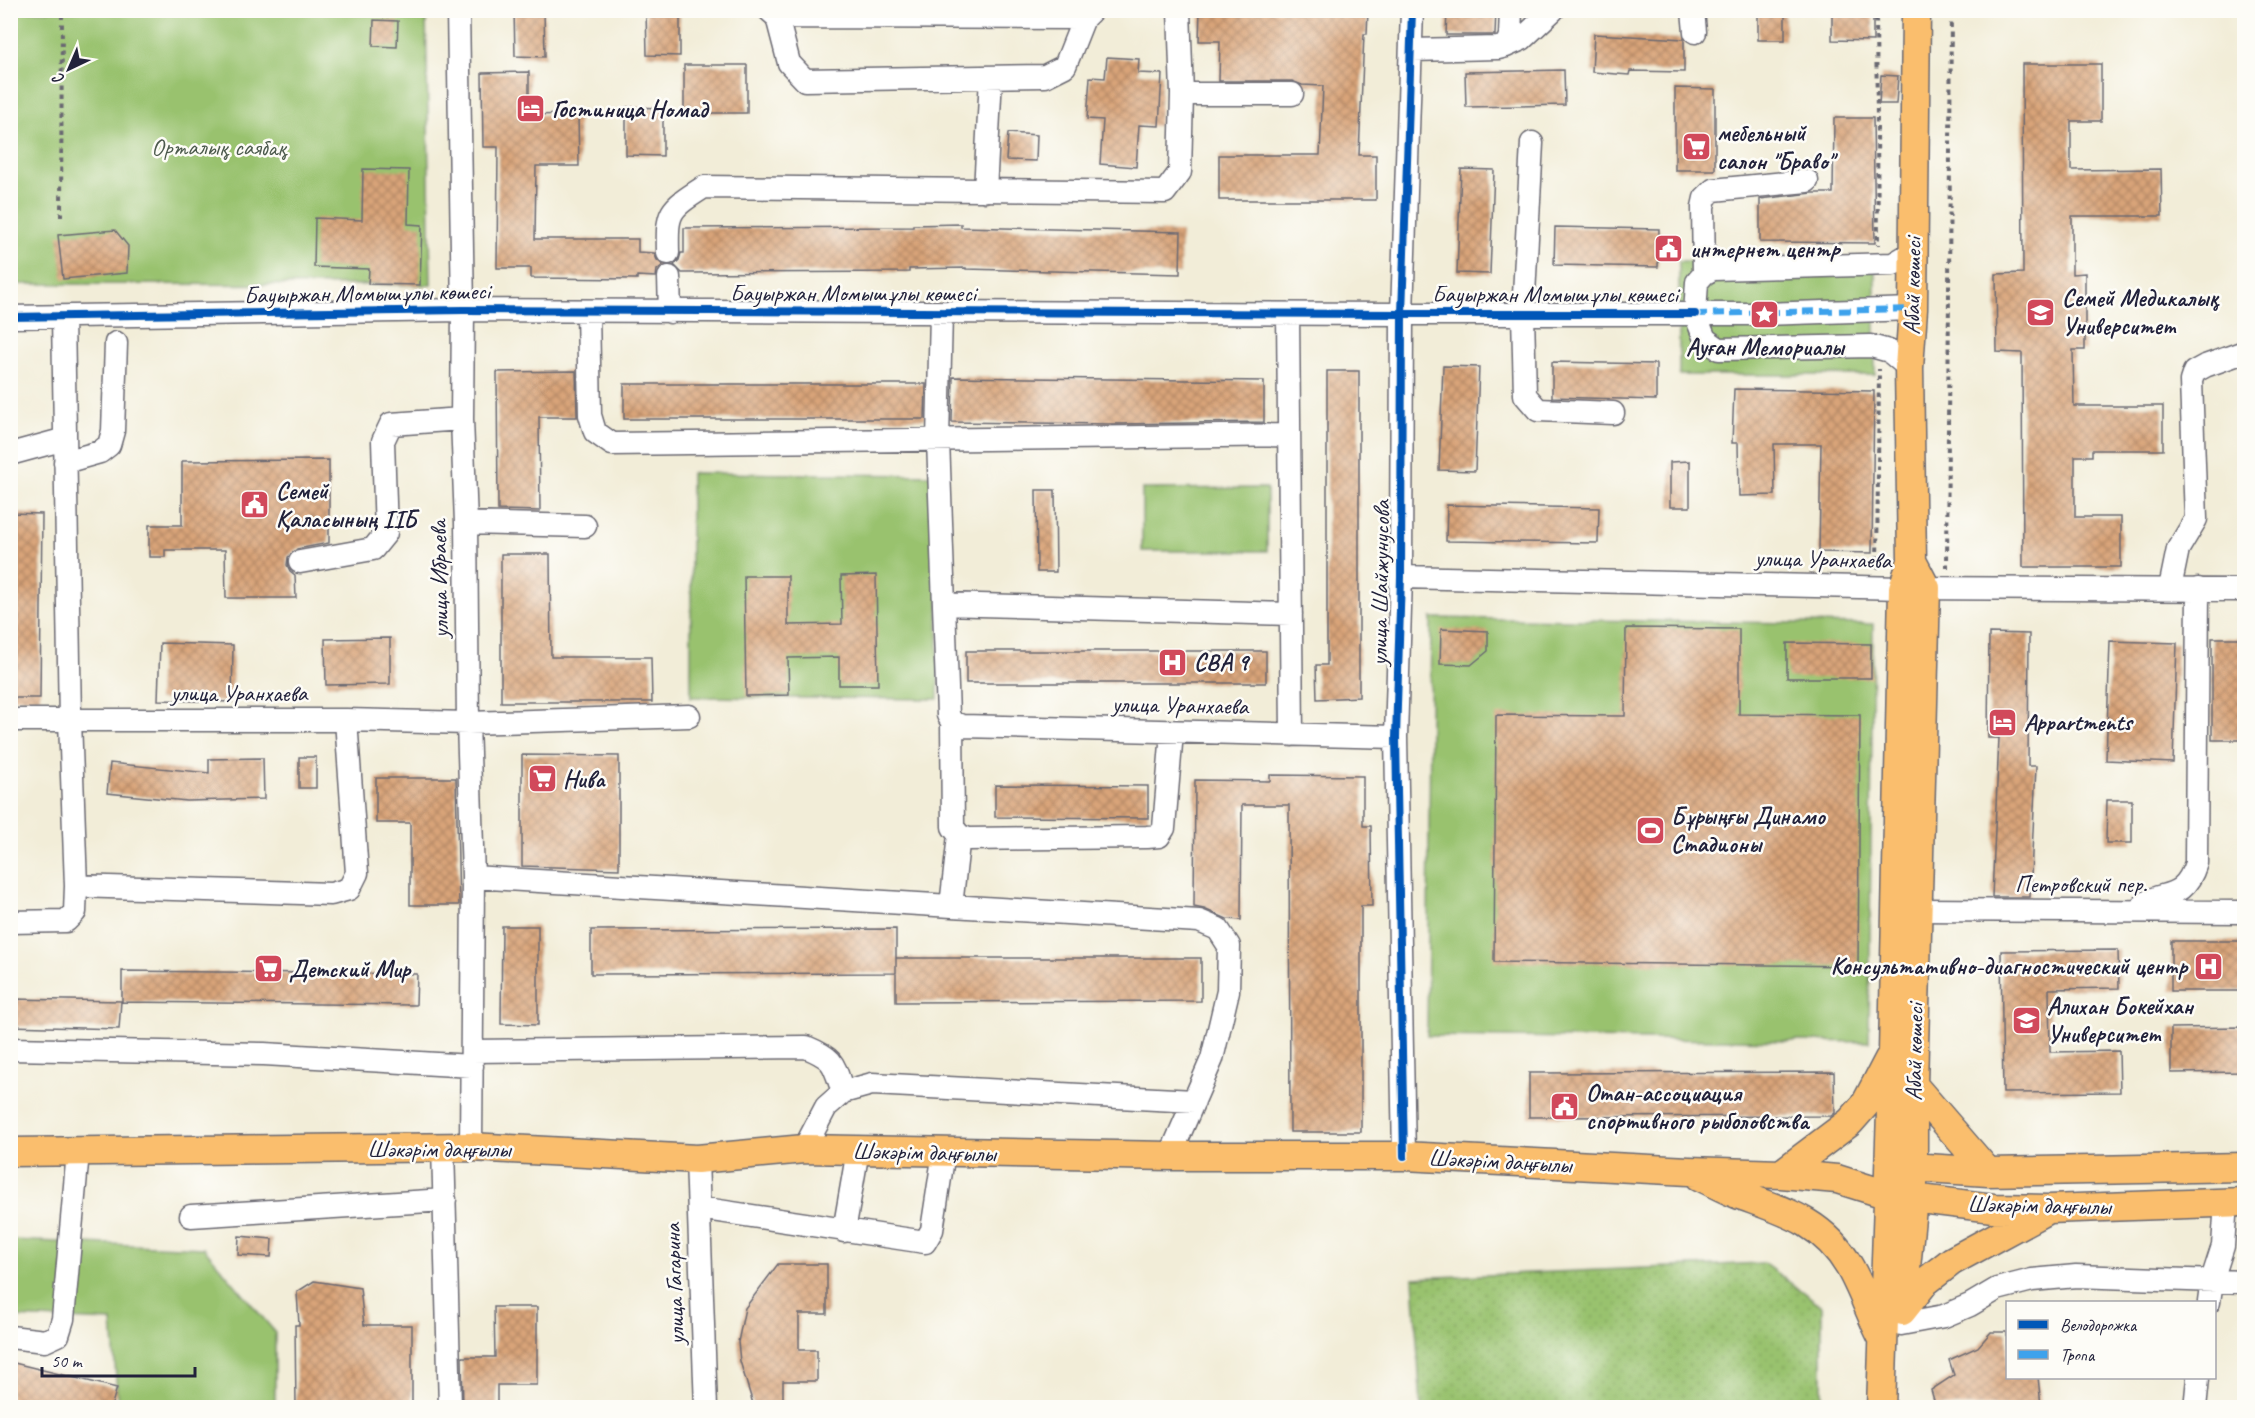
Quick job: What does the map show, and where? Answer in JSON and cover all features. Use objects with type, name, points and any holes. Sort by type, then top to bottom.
[{"type":"main road","name":"Абай көшесі","points":[[1901,1167],[1913,1085],[1925,588],[1912,561],[1909,368],[1913,309],[1916,10]]},
{"type":"main road","name":"Абай көшесі","points":[[1898,1407],[1896,1325],[1901,1167],[1893,1052],[1925,588]]},
{"type":"main road","points":[[1781,1174],[1850,1122],[1865,1105],[1893,1052]]},
{"type":"main road","points":[[1913,1085],[1988,1172]]},
{"type":"main road","name":"Шәкәрім даңғылы","points":[[10,1152],[457,1147],[697,1159],[804,1149],[1170,1156],[1404,1156],[1689,1172],[1781,1174],[1837,1179],[1901,1197],[1994,1208],[2049,1209],[2235,1202]]},
{"type":"main road","name":"Шәкәрім даңғылы","points":[[1837,1179],[1901,1167],[1988,1172],[2244,1167]]},
{"type":"main road","points":[[1689,1172],[1734,1193],[1800,1217],[1825,1236],[1896,1325],[1925,1282],[1952,1261],[2049,1209]]},
{"type":"main road","name":"Абай көшесі","points":[[1881,1407],[1896,1325]]},
{"type":"street","name":"улица Ибраева","points":[[450,1407],[445,1200],[457,1147],[472,1059],[473,877],[462,419],[463,310],[458,10]]},
{"type":"street","points":[[668,253],[667,222],[678,203],[704,187],[1165,192],[1180,172],[1182,94],[1179,10]]},
{"type":"street","name":"улица Шайжунусова","points":[[1404,1156],[1396,737],[1401,577],[1402,314],[1412,10]]},
{"type":"street","points":[[1506,46],[1510,36],[1510,10]]},
{"type":"street","points":[[1412,50],[1506,46],[1522,39],[1553,10]]},
{"type":"street","points":[[773,14],[1088,14],[1065,66],[1045,76],[805,80],[789,63],[773,14]]},
{"type":"street","points":[[985,190],[991,77]]},
{"type":"street","points":[[1182,94],[1292,94]]},
{"type":"street","points":[[1532,143],[1523,314],[1525,395],[1538,410],[1613,413]]},
{"type":"street","points":[[1704,274],[1703,207],[1705,198],[1713,189],[1807,181]]},
{"type":"street","points":[[1909,368],[1889,351],[1871,346],[1719,349],[1705,339],[1695,314],[1697,282],[1713,269],[1893,264],[1913,252]]},
{"type":"street","points":[[669,277],[670,312]]},
{"type":"street","name":"Бауыржан Момышұлы көшесі","points":[[10,317],[463,310],[1761,314],[1913,309]]},
{"type":"street","points":[[588,311],[590,415],[595,432],[612,444],[1289,435]]},
{"type":"street","points":[[941,313],[938,440],[948,715],[957,724],[952,827],[959,835],[968,838],[1159,836],[1164,828],[1172,732]]},
{"type":"street","points":[[1288,314],[1292,735]]},
{"type":"street","points":[[10,922],[66,921],[75,912],[63,317]]},
{"type":"street","points":[[66,462],[100,452],[109,445],[113,431],[116,343]]},
{"type":"street","points":[[2170,588],[2178,549],[2196,519],[2191,381],[2194,372],[2244,352]]},
{"type":"street","points":[[300,562],[373,549],[386,533],[383,441],[391,424],[462,419]]},
{"type":"street","points":[[10,454],[65,439]]},
{"type":"street","points":[[466,523],[585,526]]},
{"type":"street","name":"улица Уранхаева","points":[[1401,577],[1925,588],[2244,590]]},
{"type":"street","points":[[2139,911],[2143,904],[2182,889],[2191,879],[2196,863],[2199,589]]},
{"type":"street","points":[[944,604],[1291,614]]},
{"type":"street","name":"улица Уранхаева","points":[[10,720],[346,720],[468,723],[688,716]]},
{"type":"street","points":[[76,886],[331,894],[349,889],[357,873],[346,720]]},
{"type":"street","name":"улица Уранхаева","points":[[957,724],[1396,737]]},
{"type":"street","points":[[951,906],[959,835]]},
{"type":"street","points":[[473,877],[1199,921],[1218,929],[1229,946],[1228,991],[1212,1059],[1170,1156]]},
{"type":"street","name":"Петровский пер.","points":[[1918,910],[2244,912]]},
{"type":"street","points":[[10,1049],[472,1059],[806,1047],[826,1055],[834,1065],[843,1092]]},
{"type":"street","points":[[804,1149],[826,1107],[843,1092],[872,1084],[1194,1101]]},
{"type":"street","points":[[844,1231],[858,1150]]},
{"type":"street","points":[[10,1337],[45,1341],[58,1335],[63,1319],[78,1152]]},
{"type":"street","points":[[699,1208],[925,1242],[932,1230],[944,1152]]},
{"type":"street","name":"улица Гагарина","points":[[697,1159],[706,1407]]},
{"type":"street","points":[[191,1216],[445,1200]]},
{"type":"street","points":[[2209,1301],[2212,1280],[2235,1202]]},
{"type":"street","points":[[1896,1325],[1944,1316],[1970,1305],[1997,1289],[2032,1280],[2076,1276],[2244,1282]]},
{"type":"street","points":[[2195,1407],[2198,1379]]},
{"type":"path","points":[[61,217],[62,10]]},
{"type":"path","points":[[1925,588],[1951,10]]},
{"type":"green space","name":"Орталық саябақ","points":[[11,11],[426,11],[431,285],[11,284]]},
{"type":"green space","points":[[1679,261],[1875,261],[1875,375],[1679,375]]},
{"type":"green space","points":[[691,473],[939,475],[938,699],[691,697]]},
{"type":"green space","points":[[1267,488],[1267,551],[1142,551],[1142,489]]},
{"type":"green space","name":"Бұрыңғы Динамо Стадионы","points":[[1431,618],[1873,624],[1869,1042],[1427,1036]]},
{"type":"green space","points":[[11,1240],[204,1248],[275,1332],[275,1407],[118,1407],[112,1321],[11,1317]]},
{"type":"green space","points":[[1763,1263],[1822,1306],[1822,1407],[1421,1407],[1413,1278]]},
{"type":"building","points":[[514,10],[544,10],[545,57],[515,56]]},
{"type":"building","points":[[646,10],[680,10],[680,56],[647,55]]},
{"type":"building","points":[[1200,10],[1368,10],[1367,34],[1364,34],[1359,155],[1376,155],[1376,200],[1219,200],[1219,155],[1320,155],[1323,86],[1302,85],[1292,81],[1219,81],[1220,41],[1199,41]]},
{"type":"building","points":[[1447,10],[1496,10],[1495,35],[1446,35]]},
{"type":"building","points":[[1758,10],[1785,10],[1785,40],[1758,40]]},
{"type":"building","points":[[1832,10],[1873,10],[1873,41],[1832,40]]},
{"type":"building","points":[[374,20],[398,21],[397,47],[373,46]]},
{"type":"building","points":[[1594,34],[1684,39],[1684,72],[1630,71],[1629,75],[1592,72]]},
{"type":"building","points":[[1107,57],[1139,59],[1138,73],[1162,74],[1159,126],[1139,125],[1136,167],[1100,164],[1103,120],[1087,119],[1090,77],[1105,78]]},
{"type":"building","name":"Семей Медикалық Университет","points":[[2022,64],[2101,64],[2101,121],[2071,121],[2071,170],[2161,169],[2162,216],[2072,216],[2072,274],[2085,273],[2085,350],[2073,350],[2074,406],[2163,406],[2163,450],[2092,450],[2092,456],[2075,456],[2075,517],[2121,517],[2121,567],[2023,567],[2022,353],[1997,352],[1996,274],[2023,273]]},
{"type":"building","points":[[684,65],[747,65],[747,113],[684,113]]},
{"type":"building","points":[[1564,70],[1565,105],[1466,107],[1465,72]]},
{"type":"building","points":[[529,72],[529,115],[578,114],[579,166],[536,166],[535,239],[638,239],[638,252],[654,253],[663,265],[657,270],[656,277],[637,276],[637,279],[531,278],[531,268],[497,268],[498,147],[483,147],[482,73]]},
{"type":"building","points":[[1881,75],[1898,76],[1896,104],[1879,104]]},
{"type":"building","points":[[1675,88],[1715,89],[1715,170],[1675,170]]},
{"type":"building","points":[[626,107],[663,108],[663,156],[626,155]]},
{"type":"building","points":[[1834,118],[1873,118],[1875,243],[1760,242],[1760,199],[1833,193]]},
{"type":"building","points":[[1008,133],[1037,135],[1036,161],[1006,160]]},
{"type":"building","points":[[363,169],[409,170],[408,224],[422,225],[420,285],[368,284],[369,269],[314,267],[315,218],[362,220]]},
{"type":"building","points":[[1461,169],[1494,170],[1490,274],[1457,273]]},
{"type":"building","points":[[961,224],[961,227],[1181,232],[1180,274],[966,268],[909,269],[909,272],[682,273],[674,265],[681,253],[684,253],[684,228],[913,227],[913,225]]},
{"type":"building","points":[[1555,227],[1659,229],[1658,267],[1554,265]]},
{"type":"building","points":[[115,230],[128,246],[127,273],[63,279],[58,235]]},
{"type":"building","points":[[1552,362],[1656,364],[1656,400],[1552,397]]},
{"type":"building","points":[[1443,366],[1479,367],[1475,471],[1439,470]]},
{"type":"building","points":[[576,371],[577,417],[539,417],[540,511],[498,510],[497,372]]},
{"type":"building","points":[[1327,371],[1359,371],[1359,697],[1317,699],[1316,665],[1327,665]]},
{"type":"building","points":[[953,377],[1264,381],[1264,422],[1115,424],[952,422]]},
{"type":"building","points":[[624,384],[926,384],[925,419],[624,419]]},
{"type":"building","points":[[1734,389],[1874,391],[1872,553],[1819,552],[1821,444],[1774,444],[1775,495],[1739,496],[1738,443],[1732,443]]},
{"type":"building","name":"Семей Қаласының ІІБ","points":[[329,460],[329,543],[297,549],[288,557],[287,565],[295,575],[296,598],[226,598],[225,550],[165,550],[165,557],[149,557],[149,525],[182,525],[182,461]]},
{"type":"building","points":[[1690,461],[1690,507],[1670,507],[1670,462]]},
{"type":"building","points":[[1036,490],[1055,490],[1056,572],[1037,572]]},
{"type":"building","points":[[1447,505],[1599,508],[1598,543],[1446,541]]},
{"type":"building","points":[[10,513],[42,514],[40,698],[10,698]]},
{"type":"building","points":[[501,554],[550,554],[551,657],[651,657],[652,702],[501,702]]},
{"type":"building","points":[[876,575],[878,685],[839,685],[839,657],[788,658],[789,695],[746,696],[744,576],[788,576],[788,625],[842,624],[841,576]]},
{"type":"building","points":[[1626,628],[1739,629],[1739,714],[1860,715],[1858,966],[1494,962],[1496,715],[1625,716]]},
{"type":"building","points":[[1441,629],[1488,631],[1488,651],[1471,665],[1440,664]]},
{"type":"building","points":[[1989,633],[2029,634],[2028,766],[2036,766],[2030,897],[1992,897],[1999,738],[1988,738]]},
{"type":"building","points":[[390,638],[390,684],[326,685],[325,639]]},
{"type":"building","points":[[2212,638],[2244,638],[2244,740],[2212,740]]},
{"type":"building","points":[[2110,641],[2177,643],[2173,763],[2106,760]]},
{"type":"building","points":[[160,643],[233,645],[232,702],[158,700]]},
{"type":"building","points":[[1787,643],[1871,644],[1871,678],[1787,678]]},
{"type":"building","points":[[966,651],[1266,651],[1266,683],[966,683]]},
{"type":"building","points":[[522,755],[619,756],[619,869],[522,866]]},
{"type":"building","points":[[299,757],[316,757],[316,788],[299,788]]},
{"type":"building","points":[[263,758],[264,799],[187,801],[107,793],[110,763],[209,773],[209,759]]},
{"type":"building","points":[[1270,775],[1363,776],[1363,826],[1371,826],[1372,906],[1361,906],[1361,1132],[1290,1132],[1289,805],[1242,805],[1241,920],[1227,919],[1194,907],[1195,780],[1270,781]]},
{"type":"building","points":[[376,778],[456,778],[459,905],[410,905],[410,823],[376,823]]},
{"type":"building","points":[[995,785],[1148,786],[1148,818],[995,817]]},
{"type":"building","points":[[2107,800],[2132,800],[2132,843],[2106,843]]},
{"type":"building","points":[[502,926],[538,926],[538,1025],[501,1024]]},
{"type":"building","points":[[896,929],[896,973],[591,974],[591,930]]},
{"type":"building","name":"Консультативно-диагностический центр","points":[[2171,941],[2244,941],[2244,991],[2171,991]]},
{"type":"building","name":"Алихан Бокейхан Университет","points":[[2118,950],[2119,988],[2049,989],[2050,1052],[2119,1051],[2120,1092],[2003,1093],[2001,951]]},
{"type":"building","points":[[896,958],[1201,958],[1201,1001],[896,1002]]},
{"type":"building","points":[[122,971],[417,974],[416,1005],[122,1002]]},
{"type":"building","points":[[10,999],[121,1001],[119,1029],[10,1026]]},
{"type":"building","name":"Консультативно-диагностический центр","points":[[2244,1027],[2244,1072],[2171,1073],[2171,1028]]},
{"type":"building","points":[[1834,1072],[1835,1113],[1831,1116],[1529,1117],[1529,1073]]},
{"type":"building","points":[[239,1236],[272,1239],[271,1257],[238,1255]]},
{"type":"building","points":[[778,1264],[827,1264],[827,1314],[799,1314],[799,1350],[817,1350],[817,1381],[783,1381],[783,1407],[754,1407],[740,1361],[738,1342],[745,1308]]},
{"type":"building","points":[[314,1281],[360,1288],[364,1325],[412,1325],[412,1407],[296,1407],[295,1325],[299,1325],[297,1292]]},
{"type":"building","points":[[494,1307],[537,1307],[537,1385],[497,1385],[497,1407],[463,1407],[462,1357],[495,1357]]},
{"type":"building","points":[[1991,1332],[2006,1332],[2006,1379],[2038,1379],[2041,1406],[1936,1407],[1931,1390],[1954,1375],[1949,1360],[1978,1347]]},
{"type":"building","points":[[10,1362],[117,1388],[111,1407],[10,1407]]},
{"type":"marked path","points":[[1695,314],[1913,309]]},
{"type":"cycle path","points":[[1404,1156],[1396,737],[1401,577],[1402,314],[1412,10]]},
{"type":"cycle path","points":[[10,317],[463,310],[1695,314]]},
{"type":"place","name":"Гостиница Номад","points":[[531,109]]},
{"type":"place","name":"мебельный салон \"Браво\"","points":[[1696,147]]},
{"type":"place","name":"интернет центр","points":[[1669,249]]},
{"type":"place","name":"Семей Медикалық Университет","points":[[2041,312]]},
{"type":"place","name":"Ауған Мемориалы","points":[[1765,314]]},
{"type":"place","name":"Семей Қаласының ІІБ","points":[[255,505]]},
{"type":"place","name":"СВА 9","points":[[1173,662]]},
{"type":"place","name":"Appartments","points":[[2003,722]]},
{"type":"place","name":"Нива","points":[[542,779]]},
{"type":"place","name":"Бұрыңғы Динамо Стадионы","points":[[1650,830]]},
{"type":"place","name":"Консультативно-диагностический центр","points":[[2208,966]]},
{"type":"place","name":"Детский Мир","points":[[268,969]]},
{"type":"place","name":"Алихан Бокейхан Университет","points":[[2026,1020]]},
{"type":"place","name":"Отан-ассоциация спортивного рыболовства","points":[[1565,1107]]}]
